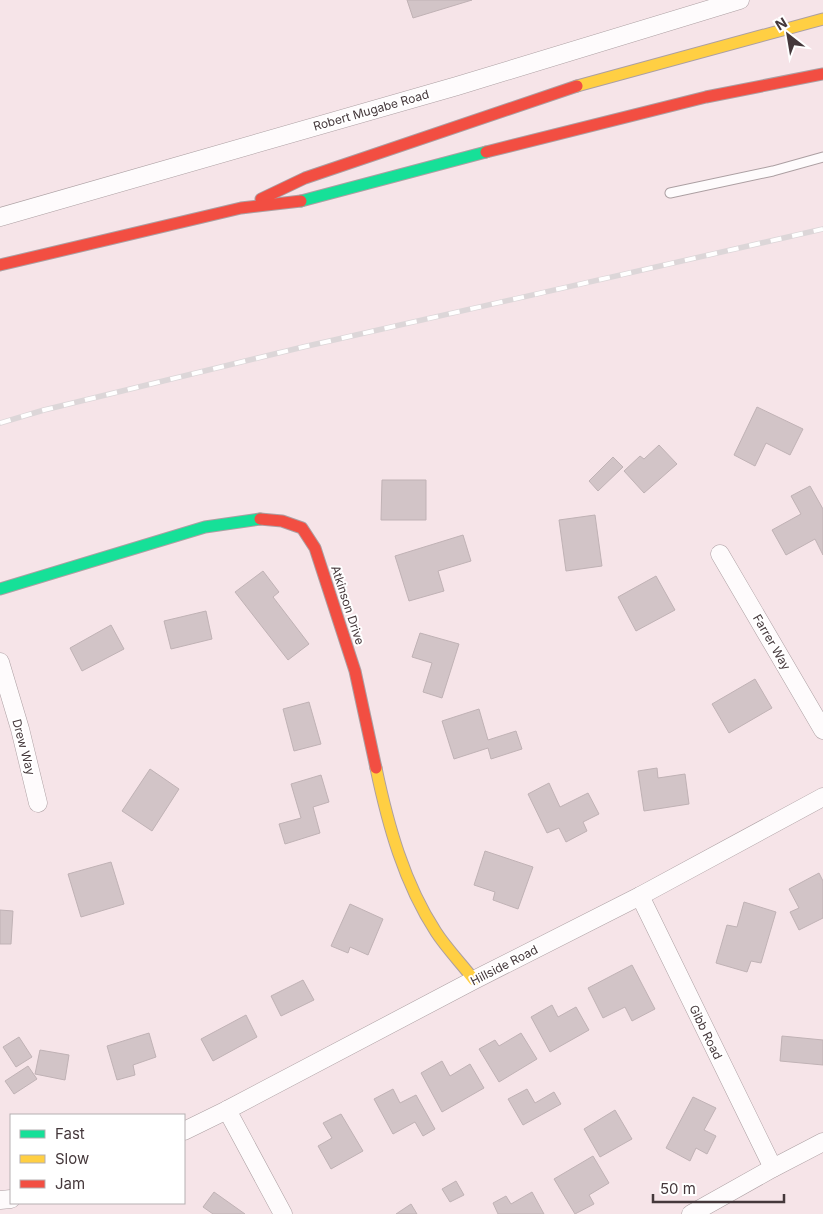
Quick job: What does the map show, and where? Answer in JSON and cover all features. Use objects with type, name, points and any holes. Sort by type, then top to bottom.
[{"type":"main road","points":[[241,208],[304,178],[582,84],[823,19]]},
{"type":"main road","points":[[0,265],[241,208],[306,200],[428,166],[706,97],[823,74]]},
{"type":"main road","name":"Atkinson Drive","points":[[0,589],[205,527],[260,520],[282,521],[302,528],[315,548],[355,671],[382,796],[405,874],[436,932],[474,980]]},
{"type":"street","name":"Robert Mugabe Road","points":[[0,217],[457,86],[740,0]]},
{"type":"street","name":"Farrer Way","points":[[720,554],[823,730]]},
{"type":"street","name":"Drew Way","points":[[0,662],[20,729],[38,803]]},
{"type":"street","name":"Hillside Road","points":[[185,1131],[640,896],[823,797]]},
{"type":"street","name":"Gibb Road","points":[[640,896],[773,1168]]},
{"type":"street","points":[[227,1110],[283,1214]]},
{"type":"street","points":[[691,1214],[823,1142]]},
{"type":"lane","points":[[670,193],[773,171],[823,157]]},
{"type":"building","points":[[407,0],[472,0],[413,18]]},
{"type":"building","points":[[757,407],[803,429],[790,455],[766,443],[755,466],[734,455]]},
{"type":"building","points":[[659,445],[677,464],[644,493],[624,471],[640,456],[644,459]]},
{"type":"building","points":[[613,457],[623,467],[598,491],[589,481]]},
{"type":"building","points":[[382,480],[426,480],[426,520],[381,520]]},
{"type":"building","points":[[810,486],[823,509],[823,555],[815,539],[786,555],[772,530],[801,514],[791,496]]},
{"type":"building","points":[[595,515],[602,566],[566,571],[559,520]]},
{"type":"building","points":[[463,535],[471,561],[438,571],[444,591],[409,601],[395,556]]},
{"type":"building","points":[[263,571],[279,592],[273,597],[309,644],[288,660],[235,592]]},
{"type":"building","points":[[656,576],[675,610],[636,631],[618,597]]},
{"type":"building","points":[[206,611],[212,639],[171,649],[164,621]]},
{"type":"building","points":[[111,625],[124,649],[82,671],[70,648]]},
{"type":"building","points":[[420,633],[459,644],[442,698],[423,692],[432,663],[412,657]]},
{"type":"building","points":[[755,679],[772,708],[729,733],[712,704]]},
{"type":"building","points":[[309,702],[321,744],[294,751],[283,709]]},
{"type":"building","points":[[479,709],[488,740],[516,731],[522,749],[491,759],[488,748],[454,759],[442,721]]},
{"type":"building","points":[[657,768],[658,778],[685,774],[689,804],[644,811],[638,771]]},
{"type":"building","points":[[150,769],[179,789],[152,831],[122,811]]},
{"type":"building","points":[[321,775],[329,802],[313,807],[320,833],[285,844],[279,824],[301,818],[291,784]]},
{"type":"building","points":[[549,783],[560,807],[588,793],[599,814],[583,822],[587,831],[566,842],[559,828],[547,833],[528,794]]},
{"type":"building","points":[[485,851],[533,867],[518,909],[493,900],[495,892],[474,885]]},
{"type":"building","points":[[111,862],[124,904],[81,917],[68,874]]},
{"type":"building","points":[[819,873],[823,881],[823,918],[799,930],[790,912],[799,908],[789,889]]},
{"type":"building","points":[[744,902],[776,912],[761,963],[751,961],[747,972],[716,963],[727,925],[737,927]]},
{"type":"building","points":[[350,904],[383,919],[368,955],[350,947],[348,953],[331,946]]},
{"type":"building","points":[[0,910],[13,911],[11,944],[0,944]]},
{"type":"building","points":[[632,965],[655,1009],[632,1021],[625,1007],[603,1018],[588,988]]},
{"type":"building","points":[[303,980],[314,1000],[281,1016],[271,996]]},
{"type":"building","points":[[552,1005],[558,1017],[576,1007],[589,1030],[550,1052],[531,1017]]},
{"type":"building","points":[[246,1015],[257,1037],[213,1061],[201,1039]]},
{"type":"building","points":[[149,1033],[156,1057],[133,1065],[135,1075],[117,1080],[107,1046]]},
{"type":"building","points":[[521,1033],[537,1059],[499,1082],[479,1049],[495,1040],[499,1046]]},
{"type":"building","points":[[782,1036],[823,1040],[823,1065],[780,1061]]},
{"type":"building","points":[[19,1037],[32,1057],[16,1067],[3,1047]]},
{"type":"building","points":[[40,1050],[69,1055],[65,1080],[35,1074]]},
{"type":"building","points":[[442,1061],[450,1076],[470,1064],[484,1088],[442,1112],[421,1073]]},
{"type":"building","points":[[28,1066],[37,1079],[14,1094],[5,1081]]},
{"type":"building","points":[[393,1089],[400,1103],[416,1095],[435,1129],[423,1136],[415,1122],[393,1134],[374,1099]]},
{"type":"building","points":[[527,1089],[535,1103],[554,1092],[561,1104],[523,1125],[508,1099]]},
{"type":"building","points":[[693,1097],[716,1108],[704,1130],[716,1136],[707,1154],[696,1148],[690,1161],[666,1148]]},
{"type":"building","points":[[615,1110],[632,1139],[600,1157],[584,1129]]},
{"type":"building","points":[[341,1114],[363,1151],[331,1169],[318,1146],[332,1138],[323,1123]]},
{"type":"building","points":[[593,1156],[609,1183],[589,1195],[594,1204],[575,1214],[554,1179]]},
{"type":"building","points":[[456,1181],[464,1195],[450,1202],[442,1189]]},
{"type":"building","points":[[214,1192],[245,1214],[213,1214],[203,1207]]},
{"type":"building","points":[[532,1192],[544,1214],[498,1214],[493,1203],[506,1196],[511,1204]]},
{"type":"building","points":[[411,1204],[417,1214],[396,1214]]},
{"type":"railway","points":[[0,423],[44,410],[303,347],[823,229]]},
{"type":"traffic: fast","points":[[301,201],[486,152]]},
{"type":"traffic: fast","points":[[0,589],[205,527],[260,519]]},
{"type":"traffic: slow","points":[[577,86],[823,19]]},
{"type":"traffic: slow","points":[[376,768],[398,853],[415,894],[440,938],[474,980]]},
{"type":"traffic: jam","points":[[486,152],[706,97],[823,74]]},
{"type":"traffic: jam","points":[[261,199],[305,178],[577,86]]},
{"type":"traffic: jam","points":[[0,265],[241,208],[301,201]]},
{"type":"traffic: jam","points":[[260,519],[282,521],[302,528],[315,548],[355,671],[376,768]]}]
